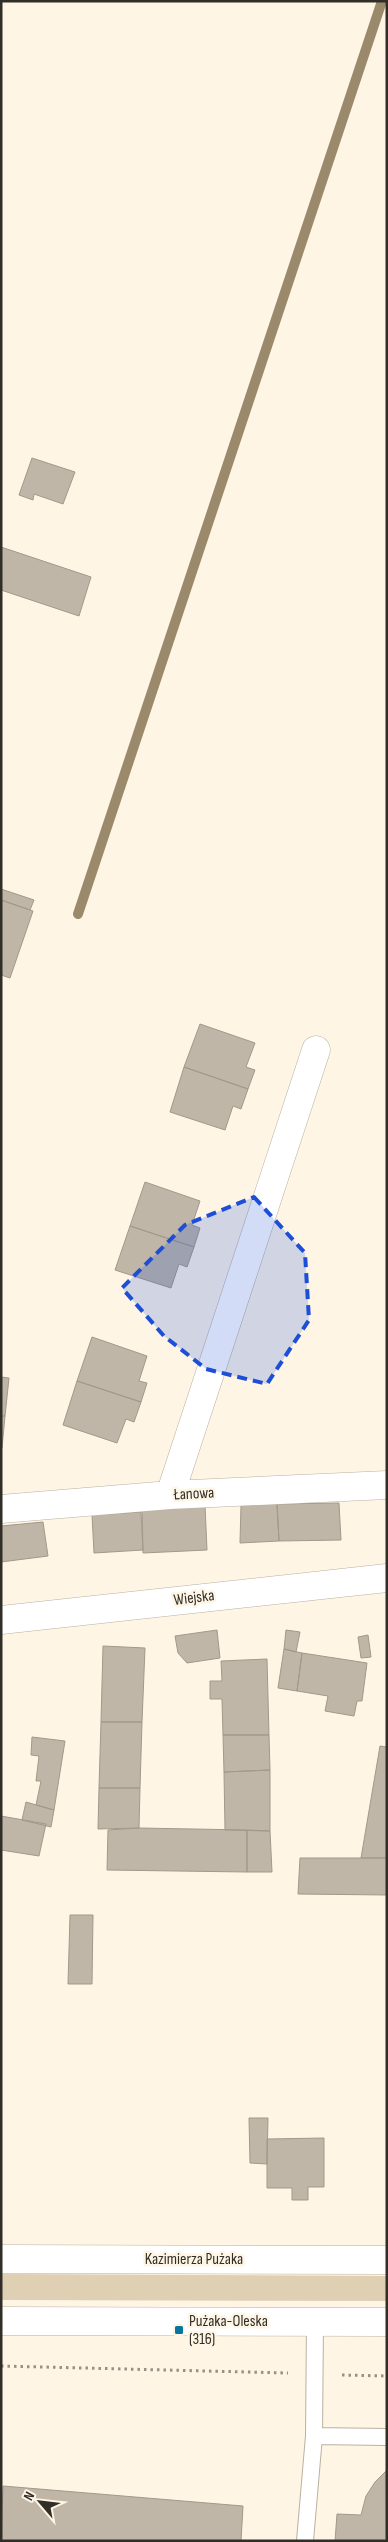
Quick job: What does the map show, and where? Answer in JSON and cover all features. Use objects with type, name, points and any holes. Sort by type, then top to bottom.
[{"type":"street","points":[[170,1495],[316,1050]]},
{"type":"street","name":"Łanowa","points":[[1,1509],[170,1495],[387,1485]]},
{"type":"street","name":"Wiejska","points":[[1,1620],[387,1578]]},
{"type":"street","name":"Kazimierza Pużaka","points":[[1,2259],[387,2260]]},
{"type":"street","points":[[1,2321],[387,2322]]},
{"type":"lane","points":[[305,2541],[314,2436],[315,2322]]},
{"type":"lane","points":[[314,2436],[387,2437]]},
{"type":"path","points":[[1,2366],[387,2376]]},
{"type":"highlighted area","points":[[254,1197],[305,1253],[309,1320],[267,1384],[206,1369],[164,1336],[122,1288],[185,1225]]},
{"type":"shaded area","points":[[1,2274],[387,2276],[387,2301],[1,2300]]},
{"type":"building","points":[[32,458],[75,472],[63,504],[34,494],[33,500],[19,495]]},
{"type":"building","points":[[1,547],[91,577],[79,616],[1,590]]},
{"type":"building","points":[[1,889],[34,900],[30,910],[1,900]]},
{"type":"building","points":[[1,900],[33,911],[10,978],[1,975]]},
{"type":"building","points":[[200,1024],[255,1043],[246,1067],[255,1070],[248,1089],[184,1067]]},
{"type":"building","points":[[184,1067],[248,1089],[241,1109],[233,1106],[225,1130],[170,1112]]},
{"type":"building","points":[[145,1182],[200,1201],[192,1225],[200,1228],[194,1247],[130,1226]]},
{"type":"building","points":[[130,1226],[194,1247],[187,1267],[179,1264],[171,1288],[115,1270]]},
{"type":"building","points":[[92,1337],[147,1356],[139,1381],[147,1383],[141,1402],[77,1381]]},
{"type":"building","points":[[1,1377],[9,1378],[5,1416],[1,1416]]},
{"type":"building","points":[[77,1381],[141,1402],[134,1422],[126,1419],[117,1443],[63,1425]]},
{"type":"building","points":[[1,1416],[5,1416],[2,1448],[1,1448]]},
{"type":"building","points":[[339,1503],[341,1540],[279,1541],[277,1504]]},
{"type":"building","points":[[277,1504],[279,1541],[240,1543],[241,1505]]},
{"type":"building","points":[[205,1505],[207,1550],[143,1553],[142,1508]]},
{"type":"building","points":[[141,1512],[143,1550],[94,1553],[92,1515]]},
{"type":"building","points":[[43,1522],[48,1556],[1,1562],[1,1526]]},
{"type":"building","points":[[217,1630],[220,1658],[187,1663],[178,1653],[175,1636]]},
{"type":"building","points":[[286,1630],[300,1632],[296,1652],[284,1649]]},
{"type":"building","points":[[368,1635],[371,1657],[361,1658],[358,1637]]},
{"type":"building","points":[[103,1646],[145,1648],[142,1722],[101,1722]]},
{"type":"building","points":[[284,1649],[302,1653],[297,1691],[278,1688]]},
{"type":"building","points":[[302,1653],[367,1663],[362,1701],[357,1701],[354,1716],[325,1711],[328,1696],[297,1691]]},
{"type":"building","points":[[267,1659],[269,1735],[223,1735],[222,1699],[210,1699],[210,1681],[222,1681],[221,1661]]},
{"type":"building","points":[[101,1722],[142,1722],[140,1788],[99,1788]]},
{"type":"building","points":[[223,1735],[269,1735],[270,1770],[224,1772]]},
{"type":"building","points":[[32,1737],[65,1741],[54,1810],[36,1805],[41,1781],[36,1781],[39,1756],[31,1755]]},
{"type":"building","points":[[380,1746],[387,1747],[387,1858],[361,1858]]},
{"type":"building","points":[[270,1770],[270,1831],[225,1830],[224,1772]]},
{"type":"building","points":[[99,1788],[140,1788],[139,1828],[98,1829]]},
{"type":"building","points":[[26,1802],[54,1810],[51,1827],[22,1820]]},
{"type":"building","points":[[1,1816],[46,1824],[39,1856],[1,1850]]},
{"type":"building","points":[[139,1828],[247,1830],[247,1872],[107,1870],[108,1830]]},
{"type":"building","points":[[247,1830],[270,1831],[272,1872],[247,1872]]},
{"type":"building","points":[[300,1858],[387,1858],[387,1895],[298,1894]]},
{"type":"building","points":[[70,1915],[93,1915],[92,1984],[68,1984]]},
{"type":"building","points":[[249,2118],[268,2118],[267,2164],[250,2163]]},
{"type":"building","points":[[324,2138],[324,2187],[308,2187],[308,2200],[292,2200],[292,2188],[267,2188],[267,2139]]},
{"type":"building","points":[[386,2471],[387,2541],[335,2541],[337,2514],[361,2515],[366,2496],[375,2482]]},
{"type":"building","points":[[3,2486],[243,2506],[241,2541],[1,2541]]},
{"type":"waterway","points":[[78,914],[382,1]]},
{"type":"place","name":"Pużaka-Oleska (316)","points":[[179,2330]]}]
